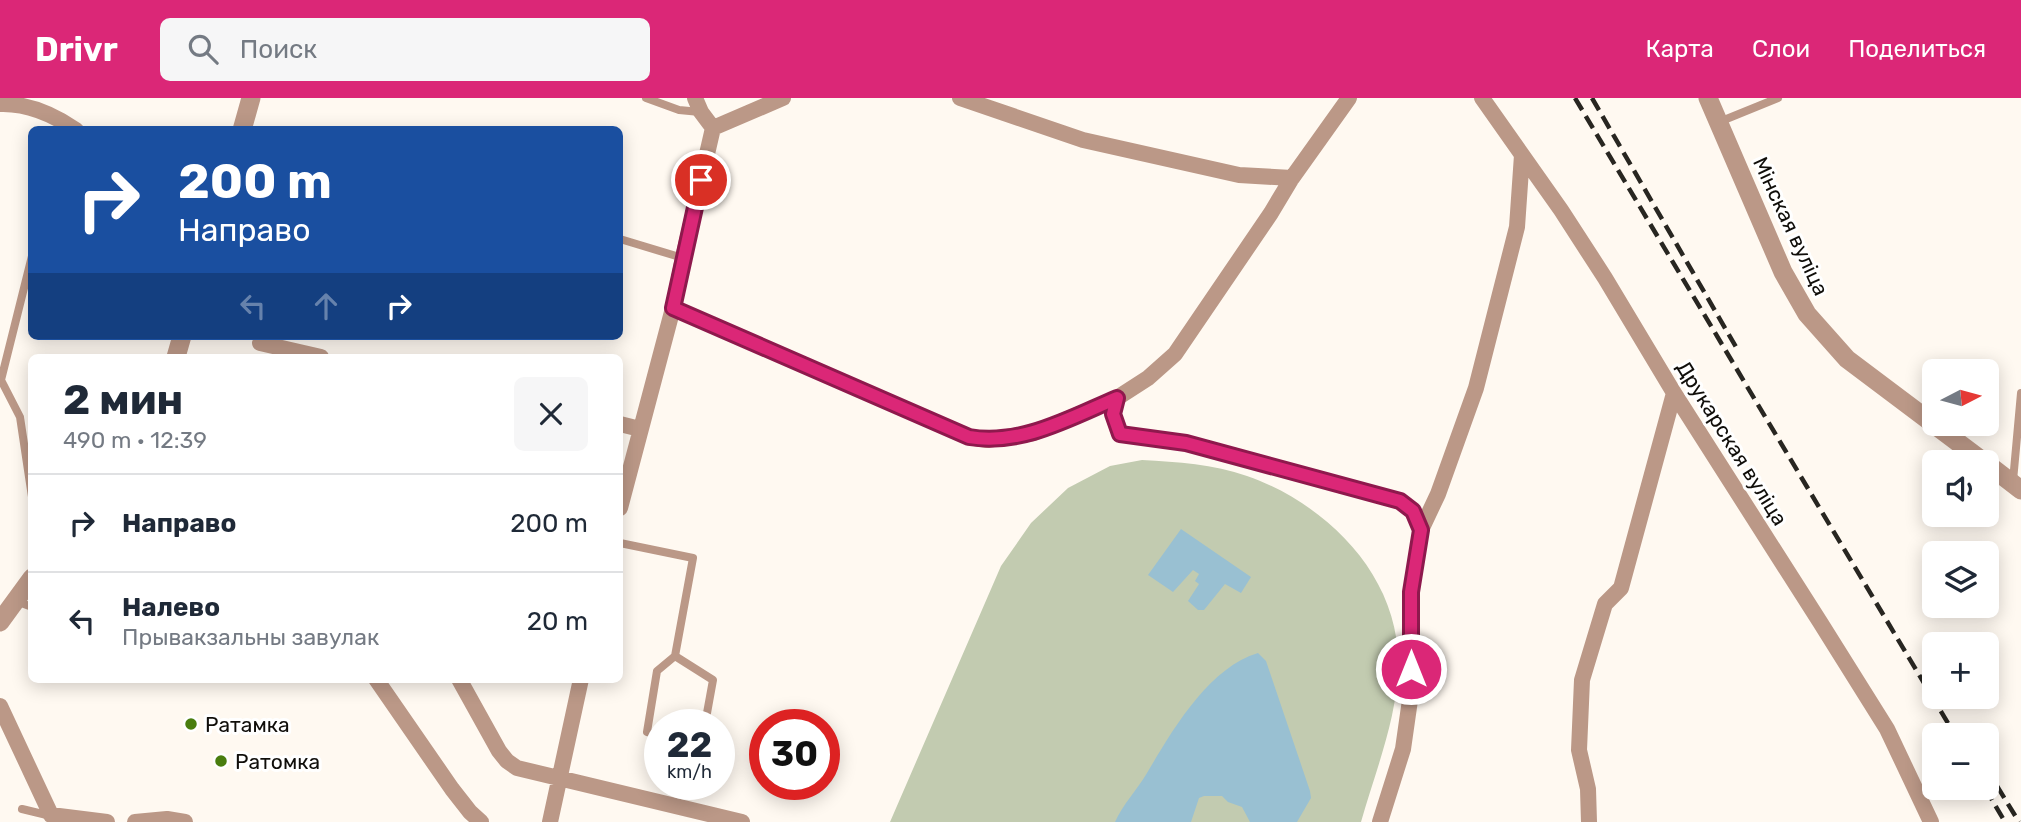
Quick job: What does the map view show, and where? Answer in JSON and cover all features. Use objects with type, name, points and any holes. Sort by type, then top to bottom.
[{"type":"street","points":[[243,126],[251,98]]},
{"type":"street","points":[[713,128],[783,98]]},
{"type":"street","points":[[960,98],[989,102],[1083,140],[1239,175],[1292,178]]},
{"type":"street","points":[[673,308],[969,437],[987,440],[1034,433],[1117,398],[1175,354],[1265,223],[1292,178],[1349,98]]},
{"type":"street","name":"Друкарская вуліца","points":[[1482,98],[1605,278],[1674,393],[1887,730],[1921,814],[1931,822]]},
{"type":"street","name":"Мінская вуліца","points":[[1708,98],[1783,272],[1813,322],[1847,359],[1968,450]]},
{"type":"street","points":[[0,104],[46,112],[69,126]]},
{"type":"street","points":[[623,496],[673,308],[713,128],[698,105]]},
{"type":"street","points":[[1380,822],[1403,749],[1411,694],[1411,592],[1421,530],[1438,494],[1476,388],[1517,227],[1522,155]]},
{"type":"street","points":[[261,345],[306,354]]},
{"type":"street","points":[[1589,822],[1588,789],[1579,750],[1582,680],[1605,604],[1621,588],[1674,393]]},
{"type":"street","points":[[623,425],[640,429]]},
{"type":"street","name":"Мінская вуліца","points":[[1999,473],[2017,486]]},
{"type":"street","points":[[0,622],[24,604]]},
{"type":"street","points":[[379,683],[452,789],[481,822]]},
{"type":"street","points":[[461,683],[507,761],[517,768],[742,822]]},
{"type":"street","points":[[550,822],[580,683]]},
{"type":"street","points":[[0,706],[53,819],[107,822]]},
{"type":"street","points":[[135,822],[167,819],[185,822]]},
{"type":"lane","points":[[646,98],[679,110],[698,105]]},
{"type":"lane","points":[[1718,122],[1778,98]]},
{"type":"lane","points":[[623,240],[683,258]]},
{"type":"lane","points":[[28,272],[1,380],[20,416],[28,470]]},
{"type":"lane","points":[[2017,486],[2021,393]]},
{"type":"lane","points":[[1117,398],[1113,414],[1120,434],[1186,443],[1400,501],[1413,511],[1421,530]]},
{"type":"lane","points":[[623,543],[693,558],[676,656],[657,671],[651,709]]},
{"type":"lane","points":[[676,656],[713,680],[708,709]]},
{"type":"lane","points":[[22,808],[53,819]]},
{"type":"green space","points":[[1142,460],[1208,466],[1247,476],[1277,489],[1305,505],[1331,525],[1354,548],[1373,574],[1387,603],[1396,634],[1398,667],[1390,726],[1361,822],[890,822],[1001,566],[1031,523],[1068,488],[1110,466]]},
{"type":"water","points":[[1181,529],[1251,577],[1241,593],[1225,584],[1204,610],[1198,610],[1188,601],[1199,584],[1195,581],[1199,574],[1193,570],[1173,592],[1148,575]]},
{"type":"water","points":[[1258,653],[1266,661],[1310,791],[1311,798],[1297,822],[1250,822],[1242,807],[1228,802],[1222,796],[1204,796],[1199,798],[1191,822],[1115,822],[1180,721],[1207,686],[1240,661]]},
{"type":"railway","points":[[1575,98],[1948,723]]},
{"type":"railway","points":[[1592,98],[1736,347]]},
{"type":"railway","points":[[1999,789],[2019,822]]},
{"type":"railway","points":[[1992,800],[2005,822]]},
{"type":"place","name":"Ратамка","points":[[191,724]]},
{"type":"place","name":"Ратомка","points":[[221,761]]},
{"type":"route","points":[[701,180],[673,308],[969,437],[987,440],[1034,433],[1117,398],[1113,414],[1120,434],[1186,443],[1400,501],[1413,511],[1421,530],[1411,592],[1411,669]]}]
